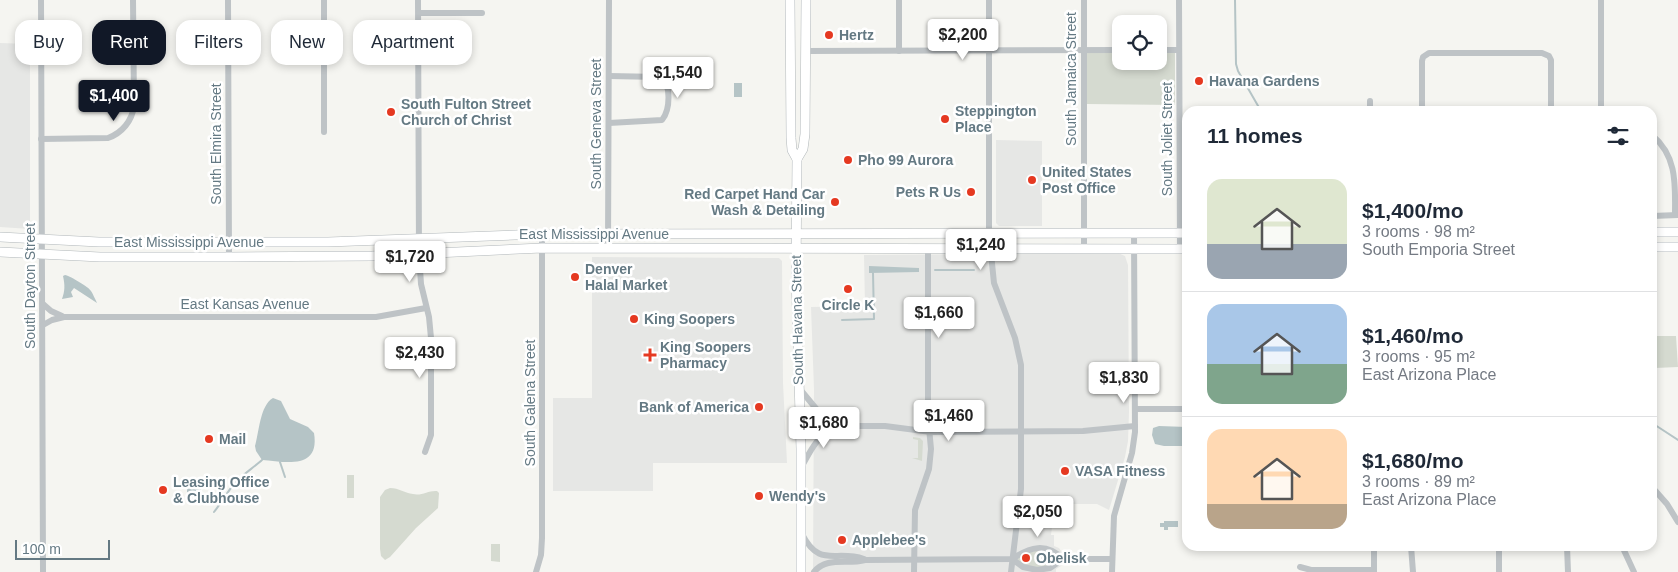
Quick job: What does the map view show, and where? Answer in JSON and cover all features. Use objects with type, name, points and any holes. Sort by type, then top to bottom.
[{"type":"main road","name":"South Havana Street","points":[[790,0],[791,142],[792,151],[797,159],[796,248],[801,468],[801,572]]},
{"type":"main road","name":"South Havana Street","points":[[797,159],[803,150],[804,144],[806,0]]},
{"type":"main road","points":[[790,35],[799,47],[806,51]]},
{"type":"main road","points":[[790,59],[797,64],[806,80]]},
{"type":"main road","points":[[1657,232],[1678,232]]},
{"type":"main road","name":"East Mississippi Avenue","points":[[0,237],[106,242],[342,242],[608,233],[1182,233]]},
{"type":"main road","points":[[1657,247],[1678,247]]},
{"type":"main road","name":"East Mississippi Avenue","points":[[0,252],[100,257],[352,257],[542,248],[1182,249]]},
{"type":"street","name":"South Dayton Street","points":[[41,0],[43,572]]},
{"type":"street","points":[[41,139],[105,138],[117,134],[130,120],[134,102],[133,0]]},
{"type":"street","name":"South Elmira Street","points":[[228,0],[229,257]]},
{"type":"street","points":[[324,0],[324,132]]},
{"type":"street","points":[[418,0],[419,254],[421,284],[431,338],[431,435],[425,452]]},
{"type":"street","name":"South Geneva Street","points":[[608,248],[609,0]]},
{"type":"street","points":[[898,0],[899,50]]},
{"type":"street","points":[[989,0],[989,234],[995,287],[1016,338],[1019,353],[1020,500],[1011,572]]},
{"type":"street","name":"South Jamaica Street","points":[[1084,0],[1084,249]]},
{"type":"street","name":"South Joliet Street","points":[[1179,0],[1182,187]]},
{"type":"street","points":[[1601,0],[1601,106]]},
{"type":"street","points":[[418,13],[482,13]]},
{"type":"street","points":[[806,51],[1112,50]]},
{"type":"street","points":[[1167,50],[1179,50]]},
{"type":"street","points":[[1422,106],[1422,61],[1426,55],[1542,53],[1549,56],[1551,60],[1552,106]]},
{"type":"street","points":[[609,76],[660,78],[665,80],[668,100],[667,110],[662,120],[609,124]]},
{"type":"street","points":[[1370,101],[1370,106]]},
{"type":"street","points":[[1657,139],[1674,169],[1676,216],[1657,216]]},
{"type":"street","points":[[1112,572],[1112,533],[1115,510],[1132,453],[1135,426],[1134,233]]},
{"type":"street","name":"South Galena Street","points":[[536,572],[541,555],[542,538],[542,234]]},
{"type":"street","points":[[914,572],[915,510],[930,465],[931,432],[928,417],[928,249]]},
{"type":"street","points":[[43,304],[51,311],[64,317]]},
{"type":"street","name":"East Kansas Avenue","points":[[43,325],[64,317],[376,317],[426,308]]},
{"type":"street","points":[[798,387],[823,417],[845,426]]},
{"type":"street","points":[[1135,409],[1182,409]]},
{"type":"street","points":[[800,426],[895,427],[931,432],[1091,431],[1135,426]]},
{"type":"street","points":[[801,468],[818,439],[831,430],[845,426]]},
{"type":"street","points":[[1657,493],[1667,504],[1678,522]]},
{"type":"street","points":[[801,531],[809,546],[818,554],[855,556],[865,560]]},
{"type":"street","points":[[814,572],[825,563],[865,560],[1012,559],[1026,550],[1034,548],[1051,550],[1063,559]]},
{"type":"street","points":[[1300,567],[1311,570],[1374,571],[1374,551]]},
{"type":"street","points":[[1411,551],[1413,572]]},
{"type":"street","points":[[1498,572],[1499,551]]},
{"type":"street","points":[[1567,551],[1568,572]]},
{"type":"street","points":[[1624,551],[1634,572]]},
{"type":"street","points":[[1012,559],[1023,567],[1037,570],[1050,568],[1063,559],[1112,559]]},
{"type":"shaded area","points":[[0,43],[15,44],[15,65],[30,65],[30,229],[0,227]]},
{"type":"shaded area","points":[[1167,52],[1175,52],[1175,105],[1087,104],[1087,53],[1112,53],[1112,70],[1167,70]]},
{"type":"shaded area","points":[[734,83],[742,83],[742,97],[734,97]]},
{"type":"shaded area","points":[[996,140],[1042,141],[1042,226],[999,226],[996,223]]},
{"type":"shaded area","points":[[1118,253],[1125,256],[1128,265],[1129,412],[1128,441],[1125,457],[1109,510],[1097,504],[1055,504],[1051,535],[1054,535],[1054,546],[1059,548],[1063,554],[1063,563],[1056,569],[1056,572],[813,572],[814,389],[811,307],[865,306],[864,255]]},
{"type":"shaded area","points":[[592,257],[779,258],[782,261],[783,383],[787,463],[653,463],[653,491],[553,491],[553,398],[592,398]]},
{"type":"shaded area","points":[[869,266],[919,268],[919,272],[869,273]]},
{"type":"shaded area","points":[[65,275],[90,289],[97,303],[74,288],[71,292],[73,297],[62,299],[64,293],[63,276]]},
{"type":"shaded area","points":[[1657,336],[1676,336],[1678,367],[1657,368]]},
{"type":"shaded area","points":[[273,398],[281,401],[290,419],[308,427],[314,433],[312,453],[307,458],[291,462],[262,460],[256,451],[255,446],[263,413],[265,407]]},
{"type":"shaded area","points":[[1159,426],[1182,427],[1182,446],[1155,444],[1152,435],[1153,428]]},
{"type":"shaded area","points":[[913,437],[920,438],[923,441],[922,461],[912,458],[918,458],[918,440],[913,439]]},
{"type":"shaded area","points":[[347,475],[354,475],[354,498],[347,498]]},
{"type":"shaded area","points":[[187,486],[201,486],[201,493],[187,493]]},
{"type":"shaded area","points":[[390,488],[416,494],[437,491],[439,493],[438,508],[385,560],[381,556],[380,549],[380,497],[385,490]]},
{"type":"shaded area","points":[[1164,521],[1178,521],[1178,527],[1168,527],[1168,530],[1164,530],[1164,527],[1160,527],[1160,523],[1164,523]]},
{"type":"shaded area","points":[[491,544],[500,544],[500,562],[491,561]]},
{"type":"shaded area","points":[[1044,549],[1063,559],[1058,563],[1037,570],[1012,559],[1019,554]]},
{"type":"waterway","points":[[1235,0],[1236,64],[1258,106]]},
{"type":"waterway","points":[[935,270],[974,270]]},
{"type":"waterway","points":[[842,320],[874,319],[873,273]]},
{"type":"waterway","points":[[1657,426],[1678,440]]},
{"type":"waterway","points":[[214,512],[235,483],[262,460]]},
{"type":"waterway","points":[[280,462],[285,477]]},
{"type":"place","name":"Hertz","points":[[829,35]]},
{"type":"place","name":"Havana Gardens","points":[[1199,81]]},
{"type":"place","name":"South Fulton Street Church of Christ","points":[[391,112]]},
{"type":"place","name":"Steppington Place","points":[[945,119]]},
{"type":"place","name":"Pho 99 Aurora","points":[[848,160]]},
{"type":"place","name":"United States Post Office","points":[[1032,180]]},
{"type":"place","name":"Pets R Us","points":[[971,192]]},
{"type":"place","name":"Red Carpet Hand Car Wash & Detailing","points":[[835,202]]},
{"type":"place","name":"Denver Halal Market","points":[[575,277]]},
{"type":"place","name":"Circle K","points":[[848,289]]},
{"type":"place","name":"King Soopers","points":[[634,319]]},
{"type":"place","name":"King Soopers Pharmacy","points":[[650,355]]},
{"type":"place","name":"Bank of America","points":[[759,407]]},
{"type":"place","name":"Mail","points":[[209,439]]},
{"type":"place","name":"VASA Fitness","points":[[1065,471]]},
{"type":"place","name":"Leasing Office & Clubhouse","points":[[163,490]]},
{"type":"place","name":"Wendy's","points":[[759,496]]},
{"type":"place","name":"Applebee's","points":[[842,540]]},
{"type":"place","name":"Obelisk","points":[[1026,558]]}]
